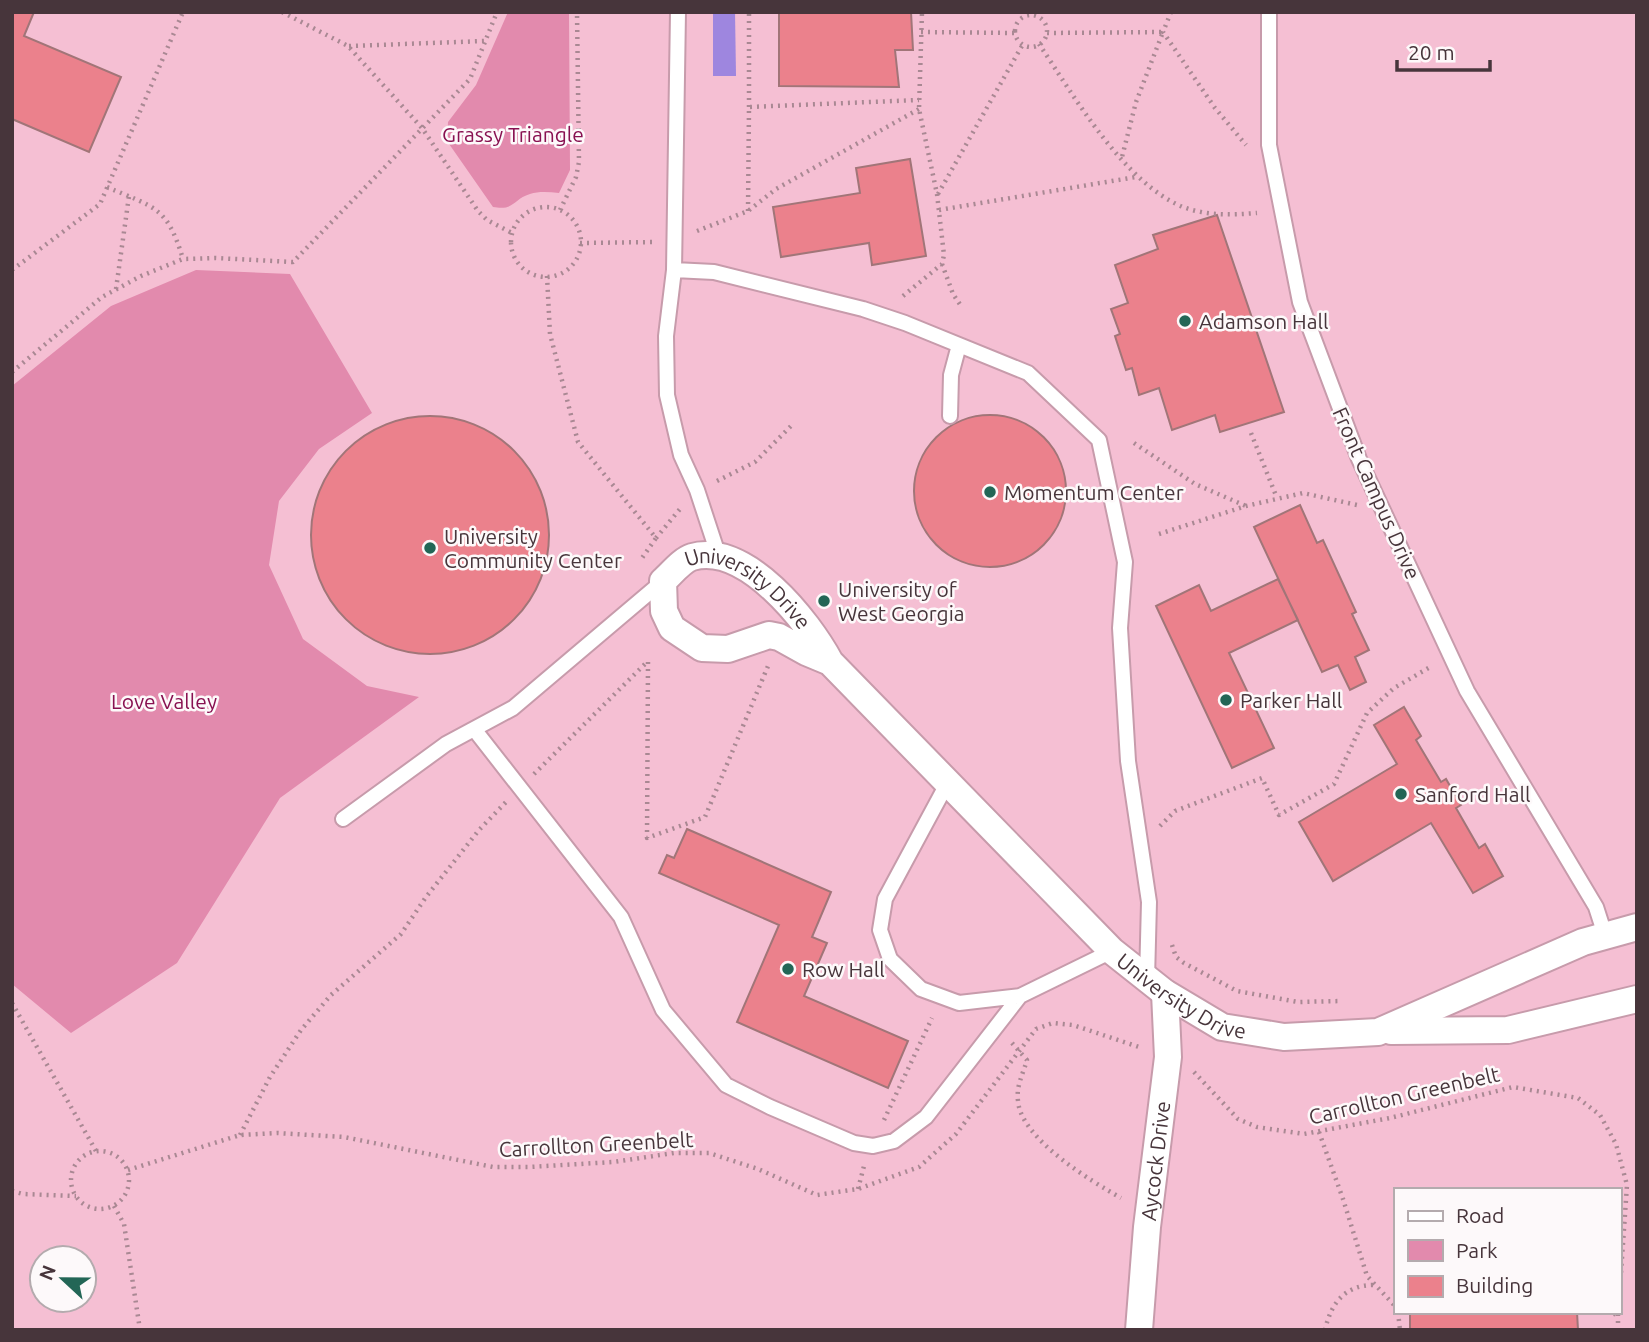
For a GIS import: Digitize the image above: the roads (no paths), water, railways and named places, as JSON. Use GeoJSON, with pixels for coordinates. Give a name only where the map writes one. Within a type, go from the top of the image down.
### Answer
{"type":"FeatureCollection","features":[{"type":"Feature","properties":{"kind":"street","name":"University Drive"},"geometry":{"type":"LineString","coordinates":[[830,662],[779,636],[769,635],[727,649],[702,648],[671,628],[664,611],[663,581],[690,557],[718,554],[745,568],[784,597],[818,639],[830,662],[1112,951],[1156,986],[1222,1027],[1284,1037],[1378,1031],[1605,935],[1637,927]]}},
{"type":"Feature","properties":{"kind":"street","name":"Aycock Drive"},"geometry":{"type":"LineString","coordinates":[[1139,1330],[1147,1227],[1168,1057],[1156,986]]}},
{"type":"Feature","properties":{"kind":"street"},"geometry":{"type":"LineString","coordinates":[[1378,1031],[1508,1030],[1637,999]]}},
{"type":"Feature","properties":{"kind":"lane"},"geometry":{"type":"LineString","coordinates":[[678,12],[674,270],[666,336],[667,396],[681,455],[697,490],[718,554]]}},
{"type":"Feature","properties":{"kind":"lane","name":"Front Campus Drive"},"geometry":{"type":"LineString","coordinates":[[1269,12],[1269,145],[1300,302],[1359,459],[1467,691],[1596,907],[1605,935]]}},
{"type":"Feature","properties":{"kind":"lane"},"geometry":{"type":"LineString","coordinates":[[674,270],[714,272],[863,309],[959,345],[1028,373],[1099,440],[1125,562],[1120,628],[1128,761],[1149,902],[1156,986]]}},
{"type":"Feature","properties":{"kind":"lane"},"geometry":{"type":"LineString","coordinates":[[950,416],[951,374],[959,345]]}},
{"type":"Feature","properties":{"kind":"lane"},"geometry":{"type":"LineString","coordinates":[[343,819],[446,744],[513,708],[663,581]]}},
{"type":"Feature","properties":{"kind":"lane"},"geometry":{"type":"LineString","coordinates":[[474,729],[621,917],[663,1010],[726,1084],[770,1107],[854,1143],[873,1146],[894,1141],[926,1117],[1020,996]]}},
{"type":"Feature","properties":{"kind":"lane"},"geometry":{"type":"LineString","coordinates":[[948,782],[885,899],[880,930],[890,959],[921,989],[959,1003],[1020,996],[1112,951]]}},
{"type":"Feature","properties":{"kind":"place","name":"Adamson Hall"},"geometry":{"type":"Point","coordinates":[1185,321]}},
{"type":"Feature","properties":{"kind":"place","name":"Momentum Center"},"geometry":{"type":"Point","coordinates":[990,492]}},
{"type":"Feature","properties":{"kind":"place","name":"University Community Center"},"geometry":{"type":"Point","coordinates":[430,548]}},
{"type":"Feature","properties":{"kind":"place","name":"University of West Georgia"},"geometry":{"type":"Point","coordinates":[824,601]}},
{"type":"Feature","properties":{"kind":"place","name":"Parker Hall"},"geometry":{"type":"Point","coordinates":[1226,700]}},
{"type":"Feature","properties":{"kind":"place","name":"Sanford Hall"},"geometry":{"type":"Point","coordinates":[1401,794]}},
{"type":"Feature","properties":{"kind":"place","name":"Row Hall"},"geometry":{"type":"Point","coordinates":[788,969]}},
{"type":"Feature","properties":{"kind":"park label","name":"Grassy Triangle"},"geometry":{"type":"Point","coordinates":[513,134]}},
{"type":"Feature","properties":{"kind":"park label","name":"Love Valley"},"geometry":{"type":"Point","coordinates":[164,701]}}]}
